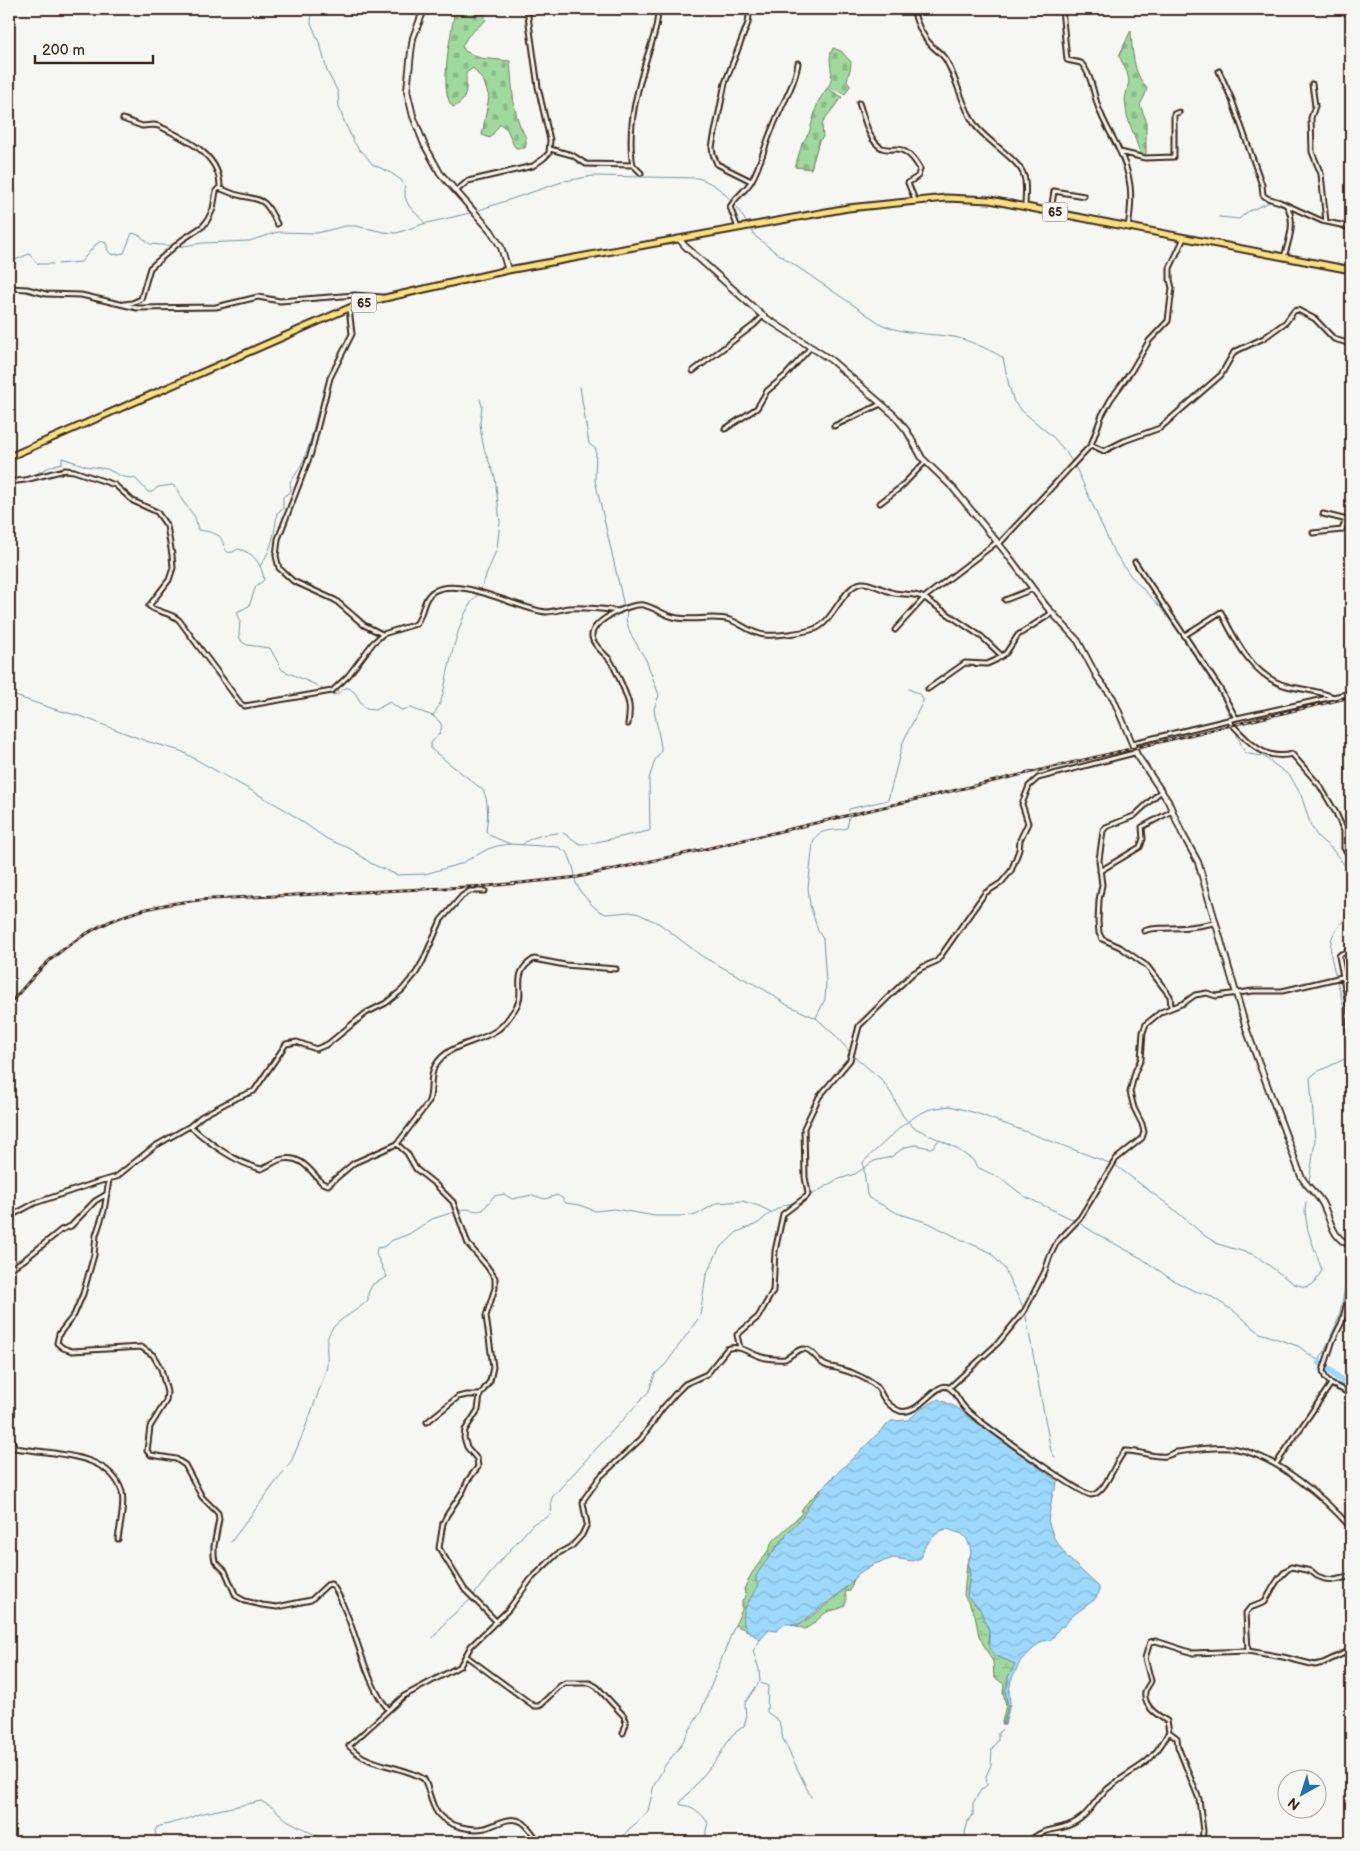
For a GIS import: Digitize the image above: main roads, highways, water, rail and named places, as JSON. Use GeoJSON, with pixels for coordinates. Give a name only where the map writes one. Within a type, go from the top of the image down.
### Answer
{"type":"FeatureCollection","features":[{"type":"Feature","properties":{"kind":"main road","name":"65"},"geometry":{"type":"LineString","coordinates":[[9,457],[349,308],[382,298],[508,270],[869,205],[946,198],[981,199],[1052,211],[1351,270]]}},
{"type":"Feature","properties":{"kind":"water"},"geometry":{"type":"Polygon","coordinates":[[[938,1399],[956,1407],[1057,1481],[1056,1489],[1053,1491],[1048,1521],[1054,1538],[1067,1557],[1099,1587],[1099,1593],[1094,1600],[1072,1616],[1064,1626],[1060,1627],[1051,1640],[1042,1641],[1021,1660],[1011,1680],[1010,1704],[1004,1726],[1008,1706],[1005,1690],[1008,1685],[1008,1677],[1015,1664],[994,1655],[989,1645],[988,1626],[978,1607],[967,1597],[970,1574],[968,1565],[971,1552],[967,1539],[962,1534],[947,1529],[940,1531],[924,1548],[921,1558],[912,1561],[894,1558],[874,1564],[859,1573],[840,1593],[799,1624],[785,1624],[776,1631],[769,1630],[760,1640],[747,1630],[744,1624],[744,1612],[758,1585],[757,1574],[786,1537],[785,1535],[801,1519],[809,1505],[826,1484],[891,1421],[908,1420],[921,1409],[938,1399]]]}},
{"type":"Feature","properties":{"kind":"waterway"},"geometry":{"type":"LineString","coordinates":[[312,9],[311,23],[321,47],[327,71],[338,92],[339,107],[344,121],[354,142],[372,164],[401,180],[405,187],[405,197],[409,206],[425,223]]}},
{"type":"Feature","properties":{"kind":"waterway"},"geometry":{"type":"LineString","coordinates":[[565,181],[593,176],[698,178],[715,186],[728,197],[748,225]]}},
{"type":"Feature","properties":{"kind":"waterway"},"geometry":{"type":"LineString","coordinates":[[479,210],[562,182]]}},
{"type":"Feature","properties":{"kind":"waterway"},"geometry":{"type":"LineString","coordinates":[[1219,217],[1239,219],[1247,212],[1272,201],[1286,207]]}},
{"type":"Feature","properties":{"kind":"waterway"},"geometry":{"type":"LineString","coordinates":[[177,247],[203,243],[249,241],[278,232],[317,233],[345,226],[397,233],[423,224],[470,213]]}},
{"type":"Feature","properties":{"kind":"waterway"},"geometry":{"type":"LineString","coordinates":[[750,228],[756,237],[774,251],[881,324],[908,332],[958,338],[987,349],[1003,358],[1014,402],[1053,437],[1066,452],[1077,470],[1113,550],[1130,575],[1161,608],[1175,627],[1221,696],[1231,719]]}},
{"type":"Feature","properties":{"kind":"waterway"},"geometry":{"type":"LineString","coordinates":[[58,264],[81,262],[95,245],[101,241],[106,243],[108,251],[112,255],[124,253],[132,233],[139,235],[150,244],[172,246]]}},
{"type":"Feature","properties":{"kind":"waterway"},"geometry":{"type":"LineString","coordinates":[[9,261],[29,254],[38,264],[53,264]]}},
{"type":"Feature","properties":{"kind":"waterway"},"geometry":{"type":"LineString","coordinates":[[580,387],[589,444],[596,449],[595,480],[624,606]]}},
{"type":"Feature","properties":{"kind":"waterway"},"geometry":{"type":"LineString","coordinates":[[480,399],[482,406],[481,433],[484,449],[495,477],[500,522],[497,548],[480,591]]}},
{"type":"Feature","properties":{"kind":"waterway"},"geometry":{"type":"LineString","coordinates":[[260,566],[270,547],[277,513],[283,509],[283,497],[291,491],[290,482],[305,457],[318,410]]}},
{"type":"Feature","properties":{"kind":"waterway"},"geometry":{"type":"LineString","coordinates":[[21,479],[62,463],[62,458],[86,466],[107,469],[123,477],[136,479],[148,492],[152,492],[158,487],[172,485],[176,487],[182,500],[195,517],[198,530],[219,536],[227,551],[233,552],[238,549],[249,553],[259,564],[264,580],[256,586],[249,606],[237,612],[240,620],[239,636],[242,642],[247,645],[270,648],[282,670],[326,691]]}},
{"type":"Feature","properties":{"kind":"waterway"},"geometry":{"type":"LineString","coordinates":[[433,716],[442,698],[455,643],[465,613],[479,594]]}},
{"type":"Feature","properties":{"kind":"waterway"},"geometry":{"type":"LineString","coordinates":[[563,833],[580,844],[587,844],[650,830],[649,779],[655,760],[661,751],[654,709],[659,695],[646,660],[630,633],[626,619],[627,611]]}},
{"type":"Feature","properties":{"kind":"waterway"},"geometry":{"type":"LineString","coordinates":[[329,693],[335,695],[349,688],[366,709],[375,710],[390,702],[401,710],[411,708],[433,716],[440,722],[442,727],[431,743],[431,749],[483,790],[488,816],[486,831],[489,835],[510,844]]}},
{"type":"Feature","properties":{"kind":"waterway"},"geometry":{"type":"LineString","coordinates":[[849,811],[849,809],[888,800],[903,742],[923,701],[919,694],[909,689]]}},
{"type":"Feature","properties":{"kind":"waterway"},"geometry":{"type":"LineString","coordinates":[[9,694],[83,717],[146,741],[181,751],[284,809],[327,839],[351,849],[372,864],[397,875],[425,874],[460,864],[497,846],[510,844],[558,847],[569,855],[580,891],[599,911],[606,914],[630,912],[660,924],[703,957],[765,990],[787,1005],[816,1018],[850,1052]]}},
{"type":"Feature","properties":{"kind":"waterway"},"geometry":{"type":"LineString","coordinates":[[1235,730],[1244,751],[1248,754],[1263,756],[1290,776],[1301,795],[1311,826],[1318,837],[1332,849],[1346,867],[1351,884]]}},
{"type":"Feature","properties":{"kind":"waterway"},"geometry":{"type":"LineString","coordinates":[[816,1018],[825,999],[826,982],[823,939],[818,931],[810,905],[808,888],[813,843],[818,834],[822,832],[847,828],[849,818]]}},
{"type":"Feature","properties":{"kind":"waterway"},"geometry":{"type":"LineString","coordinates":[[522,845],[534,838],[558,833]]}},
{"type":"Feature","properties":{"kind":"waterway"},"geometry":{"type":"LineString","coordinates":[[1336,977],[1331,953],[1331,941],[1351,906]]}},
{"type":"Feature","properties":{"kind":"waterway"},"geometry":{"type":"LineString","coordinates":[[1337,980],[1342,998],[1346,1055],[1351,1079]]}},
{"type":"Feature","properties":{"kind":"waterway"},"geometry":{"type":"LineString","coordinates":[[853,1055],[882,1080],[903,1116],[913,1127],[954,1147],[973,1160],[977,1167],[1002,1179],[1024,1196],[1076,1221],[1141,1258],[1171,1279],[1192,1290],[1209,1295],[1235,1312],[1260,1333],[1298,1346],[1320,1362],[1339,1317],[1351,1259]]}},
{"type":"Feature","properties":{"kind":"waterway"},"geometry":{"type":"LineString","coordinates":[[1309,1183],[1315,1140],[1310,1078],[1315,1073],[1351,1056]]}},
{"type":"Feature","properties":{"kind":"waterway"},"geometry":{"type":"LineString","coordinates":[[1024,1309],[1004,1268],[990,1252],[929,1223],[897,1213],[869,1198],[863,1162],[903,1125],[919,1114],[930,1109],[950,1106],[976,1113],[1112,1164]]}},
{"type":"Feature","properties":{"kind":"waterway"},"geometry":{"type":"LineString","coordinates":[[805,1199],[836,1180],[855,1174],[874,1161],[891,1157],[905,1147],[915,1145],[930,1148],[938,1141]]}},
{"type":"Feature","properties":{"kind":"waterway"},"geometry":{"type":"LineString","coordinates":[[1115,1165],[1171,1207],[1205,1236],[1218,1244],[1255,1255],[1294,1284],[1306,1287],[1314,1284],[1322,1270],[1308,1231],[1305,1212],[1306,1202]]}},
{"type":"Feature","properties":{"kind":"waterway"},"geometry":{"type":"LineString","coordinates":[[458,1211],[466,1209],[483,1210],[494,1196],[504,1194],[512,1199],[532,1195],[545,1199],[557,1195],[566,1203],[580,1205],[595,1211],[614,1209],[655,1216],[696,1215],[717,1203],[742,1201],[771,1212]]}},
{"type":"Feature","properties":{"kind":"waterway"},"geometry":{"type":"LineString","coordinates":[[700,1316],[706,1275],[719,1249],[737,1232],[757,1224],[784,1205],[797,1202]]}},
{"type":"Feature","properties":{"kind":"waterway"},"geometry":{"type":"LineString","coordinates":[[287,1467],[301,1438],[326,1370],[327,1339],[329,1334],[340,1321],[368,1300],[368,1293],[373,1284],[387,1277],[376,1254],[377,1248],[409,1234],[432,1219],[454,1212]]}},
{"type":"Feature","properties":{"kind":"waterway"},"geometry":{"type":"LineString","coordinates":[[1025,1311],[1051,1451],[1055,1457]]}},
{"type":"Feature","properties":{"kind":"waterway"},"geometry":{"type":"LineString","coordinates":[[473,1596],[532,1525],[550,1514],[553,1496],[649,1391],[655,1374],[665,1365],[698,1319]]}},
{"type":"Feature","properties":{"kind":"waterway"},"geometry":{"type":"LineString","coordinates":[[1320,1362],[1344,1383],[1351,1385]]}},
{"type":"Feature","properties":{"kind":"waterway"},"geometry":{"type":"LineString","coordinates":[[231,1542],[284,1471]]}},
{"type":"Feature","properties":{"kind":"waterway"},"geometry":{"type":"LineString","coordinates":[[433,1638],[448,1619],[470,1600]]}},
{"type":"Feature","properties":{"kind":"waterway"},"geometry":{"type":"LineString","coordinates":[[619,1842],[629,1829],[648,1811],[654,1785],[701,1711],[735,1625]]}},
{"type":"Feature","properties":{"kind":"waterway"},"geometry":{"type":"LineString","coordinates":[[706,1842],[708,1823],[697,1811],[680,1803],[717,1759],[732,1735],[744,1726],[746,1719],[745,1703],[760,1681],[759,1669],[753,1651],[760,1640]]}},
{"type":"Feature","properties":{"kind":"waterway"},"geometry":{"type":"LineString","coordinates":[[761,1683],[768,1686],[767,1712],[779,1721],[783,1739],[811,1797]]}},
{"type":"Feature","properties":{"kind":"waterway"},"geometry":{"type":"LineString","coordinates":[[966,1842],[965,1833],[968,1821],[973,1815],[973,1803],[981,1790],[987,1785],[986,1776],[991,1765],[992,1749],[998,1740],[998,1733],[1002,1729]]}},
{"type":"Feature","properties":{"kind":"waterway"},"geometry":{"type":"LineString","coordinates":[[158,1842],[155,1831],[157,1827],[199,1814],[261,1801],[272,1807],[287,1820],[328,1842]]}},
{"type":"Feature","properties":{"kind":"waterway"},"geometry":{"type":"LineString","coordinates":[[1184,1842],[1186,1833]]}},
{"type":"Feature","properties":{"kind":"railway"},"geometry":{"type":"LineString","coordinates":[[9,1004],[43,966],[92,930],[129,914],[168,904],[211,899],[488,886],[578,877],[688,853],[1351,697]]}}]}
